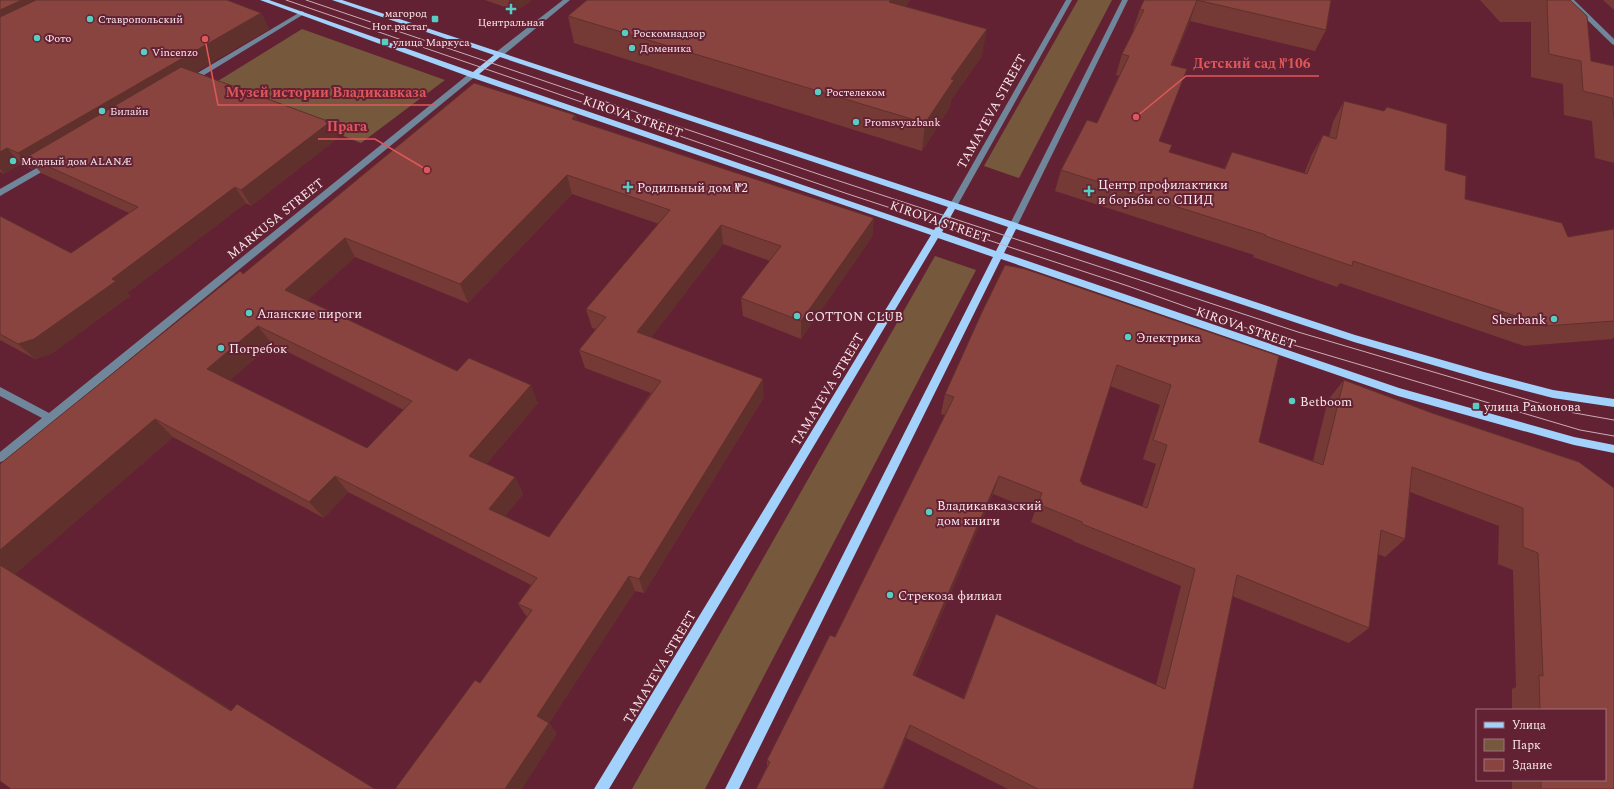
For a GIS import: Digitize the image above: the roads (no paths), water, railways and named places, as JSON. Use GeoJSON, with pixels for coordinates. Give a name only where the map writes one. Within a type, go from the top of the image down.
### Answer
{"type":"FeatureCollection","features":[{"type":"Feature","properties":{"kind":"main road","name":"KIROVA STREET"},"geometry":{"type":"LineString","coordinates":[[263,0],[473,74],[1398,392],[1574,441],[1614,449]]}},
{"type":"Feature","properties":{"kind":"main road","name":"KIROVA STREET"},"geometry":{"type":"LineString","coordinates":[[335,0],[1013,226],[1392,349],[1553,394],[1614,403]]}},
{"type":"Feature","properties":{"kind":"main road","name":"MARKUSA STREET"},"geometry":{"type":"LineString","coordinates":[[473,74],[498,55]]}},
{"type":"Feature","properties":{"kind":"main road","name":"TAMAYEVA STREET"},"geometry":{"type":"LineString","coordinates":[[601,789],[953,206]]}},
{"type":"Feature","properties":{"kind":"main road"},"geometry":{"type":"LineString","coordinates":[[732,789],[1013,226]]}},
{"type":"Feature","properties":{"kind":"street","name":"MARKUSA STREET"},"geometry":{"type":"LineString","coordinates":[[498,55],[567,0]]}},
{"type":"Feature","properties":{"kind":"street","name":"TAMAYEVA STREET"},"geometry":{"type":"LineString","coordinates":[[953,206],[1069,0]]}},
{"type":"Feature","properties":{"kind":"street"},"geometry":{"type":"LineString","coordinates":[[1013,226],[1125,0]]}},
{"type":"Feature","properties":{"kind":"street"},"geometry":{"type":"LineString","coordinates":[[1570,0],[1614,43]]}},
{"type":"Feature","properties":{"kind":"street"},"geometry":{"type":"LineString","coordinates":[[182,84],[302,13]]}},
{"type":"Feature","properties":{"kind":"street","name":"MARKUSA STREET"},"geometry":{"type":"LineString","coordinates":[[0,458],[473,74]]}},
{"type":"Feature","properties":{"kind":"street"},"geometry":{"type":"LineString","coordinates":[[0,193],[54,161]]}},
{"type":"Feature","properties":{"kind":"street"},"geometry":{"type":"LineString","coordinates":[[0,391],[50,418]]}},
{"type":"Feature","properties":{"kind":"tram line"},"geometry":{"type":"LineString","coordinates":[[286,0],[845,193],[1128,286],[1297,346],[1580,430],[1614,436]]}},
{"type":"Feature","properties":{"kind":"tram line"},"geometry":{"type":"LineString","coordinates":[[306,0],[824,176],[1298,332],[1569,412],[1614,420]]}},
{"type":"Feature","properties":{"kind":"place","name":"Центральная"},"geometry":{"type":"Point","coordinates":[511,9]}},
{"type":"Feature","properties":{"kind":"place","name":"Ставропольский"},"geometry":{"type":"Point","coordinates":[90,19]}},
{"type":"Feature","properties":{"kind":"place","name":"магород Ног растаг"},"geometry":{"type":"Point","coordinates":[435,19]}},
{"type":"Feature","properties":{"kind":"place","name":"Роскомнадзор"},"geometry":{"type":"Point","coordinates":[625,33]}},
{"type":"Feature","properties":{"kind":"place","name":"Фото"},"geometry":{"type":"Point","coordinates":[37,38]}},
{"type":"Feature","properties":{"kind":"place","name":"Музей истории Владикавказа"},"geometry":{"type":"Point","coordinates":[205,39]}},
{"type":"Feature","properties":{"kind":"place","name":"улица Маркуса"},"geometry":{"type":"Point","coordinates":[385,42]}},
{"type":"Feature","properties":{"kind":"place","name":"Доменика"},"geometry":{"type":"Point","coordinates":[632,48]}},
{"type":"Feature","properties":{"kind":"place","name":"Vincenzo"},"geometry":{"type":"Point","coordinates":[144,52]}},
{"type":"Feature","properties":{"kind":"place","name":"Ростелеком"},"geometry":{"type":"Point","coordinates":[818,92]}},
{"type":"Feature","properties":{"kind":"place","name":"Билайн"},"geometry":{"type":"Point","coordinates":[102,111]}},
{"type":"Feature","properties":{"kind":"place","name":"Детский сад №106"},"geometry":{"type":"Point","coordinates":[1136,117]}},
{"type":"Feature","properties":{"kind":"place","name":"Promsvyazbank"},"geometry":{"type":"Point","coordinates":[856,122]}},
{"type":"Feature","properties":{"kind":"place","name":"Модный дом ALANÆ"},"geometry":{"type":"Point","coordinates":[13,161]}},
{"type":"Feature","properties":{"kind":"place","name":"Прага"},"geometry":{"type":"Point","coordinates":[427,170]}},
{"type":"Feature","properties":{"kind":"place","name":"Родильный дом №2"},"geometry":{"type":"Point","coordinates":[628,187]}},
{"type":"Feature","properties":{"kind":"place","name":"Центр профилактики и борьбы со СПИД"},"geometry":{"type":"Point","coordinates":[1089,191]}},
{"type":"Feature","properties":{"kind":"place","name":"Аланские пироги"},"geometry":{"type":"Point","coordinates":[249,313]}},
{"type":"Feature","properties":{"kind":"place","name":"COTTON CLUB"},"geometry":{"type":"Point","coordinates":[797,316]}},
{"type":"Feature","properties":{"kind":"place","name":"Sberbank"},"geometry":{"type":"Point","coordinates":[1554,319]}},
{"type":"Feature","properties":{"kind":"place","name":"Электрика"},"geometry":{"type":"Point","coordinates":[1128,337]}},
{"type":"Feature","properties":{"kind":"place","name":"Погребок"},"geometry":{"type":"Point","coordinates":[221,348]}},
{"type":"Feature","properties":{"kind":"place","name":"Betboom"},"geometry":{"type":"Point","coordinates":[1292,401]}},
{"type":"Feature","properties":{"kind":"place","name":"улица Рамонова"},"geometry":{"type":"Point","coordinates":[1476,406]}},
{"type":"Feature","properties":{"kind":"place","name":"Владикавказский дом книги"},"geometry":{"type":"Point","coordinates":[929,512]}},
{"type":"Feature","properties":{"kind":"place","name":"Стрекоза филиал"},"geometry":{"type":"Point","coordinates":[890,595]}}]}
